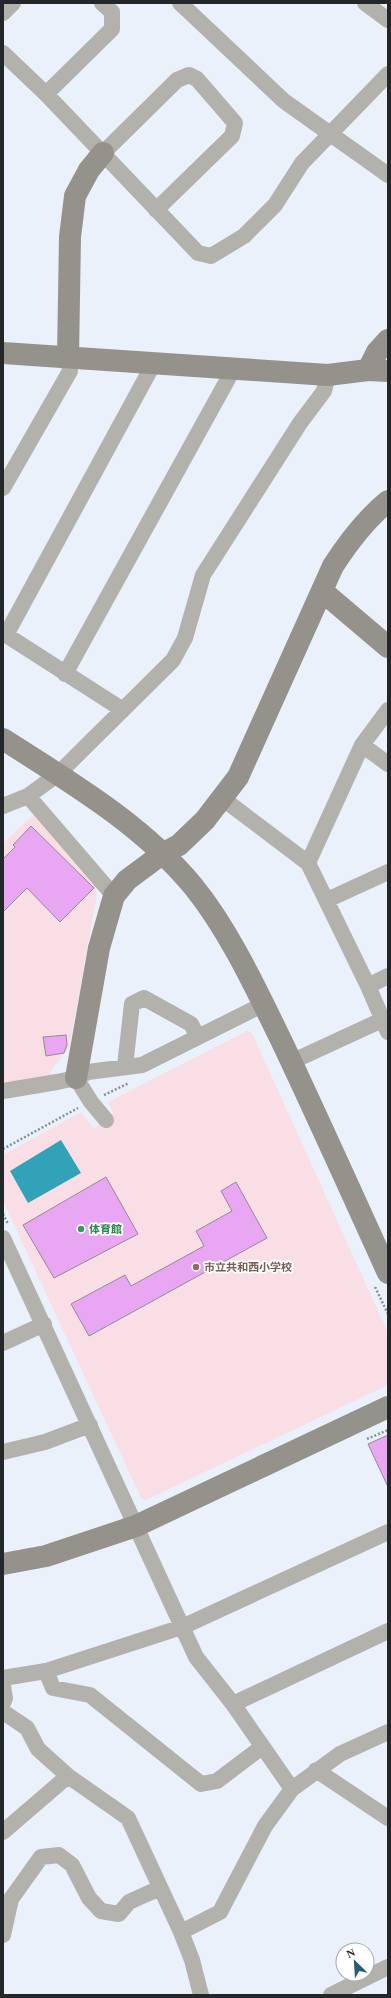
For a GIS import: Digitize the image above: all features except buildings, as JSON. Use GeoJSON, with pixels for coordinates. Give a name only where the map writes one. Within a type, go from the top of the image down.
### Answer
{"type":"FeatureCollection","features":[{"type":"Feature","properties":{"kind":"street"},"geometry":{"type":"LineString","coordinates":[[3,13],[12,3]]}},
{"type":"Feature","properties":{"kind":"street"},"geometry":{"type":"LineString","coordinates":[[46,94],[112,29],[112,12],[102,3]]}},
{"type":"Feature","properties":{"kind":"street"},"geometry":{"type":"LineString","coordinates":[[180,3],[284,101],[388,175]]}},
{"type":"Feature","properties":{"kind":"street"},"geometry":{"type":"LineString","coordinates":[[365,3],[388,20]]}},
{"type":"Feature","properties":{"kind":"street"},"geometry":{"type":"LineString","coordinates":[[3,53],[46,94],[198,253],[210,256],[244,236],[275,205],[302,163],[329,133],[388,74]]}},
{"type":"Feature","properties":{"kind":"street"},"geometry":{"type":"LineString","coordinates":[[3,488],[9,464],[70,371],[68,357],[70,237],[75,196],[89,170],[103,153],[176,80],[189,75],[197,79],[235,123],[232,136],[156,210]]}},
{"type":"Feature","properties":{"kind":"street"},"geometry":{"type":"LineString","coordinates":[[3,353],[328,375],[378,370],[378,352],[388,340]]}},
{"type":"Feature","properties":{"kind":"street"},"geometry":{"type":"LineString","coordinates":[[123,710],[5,634],[154,363]]}},
{"type":"Feature","properties":{"kind":"street"},"geometry":{"type":"LineString","coordinates":[[65,674],[234,368]]}},
{"type":"Feature","properties":{"kind":"street"},"geometry":{"type":"LineString","coordinates":[[3,806],[28,796],[58,774],[173,660],[185,638],[203,575],[300,423],[324,391],[328,375]]}},
{"type":"Feature","properties":{"kind":"street"},"geometry":{"type":"LineString","coordinates":[[106,1120],[91,1102],[76,1078],[99,948],[114,896],[127,880],[162,854],[179,845],[205,820],[238,777],[333,566],[352,537],[372,514],[388,501]]}},
{"type":"Feature","properties":{"kind":"street"},"geometry":{"type":"LineString","coordinates":[[322,591],[385,639]]}},
{"type":"Feature","properties":{"kind":"street"},"geometry":{"type":"LineString","coordinates":[[308,862],[362,745],[388,710]]}},
{"type":"Feature","properties":{"kind":"street"},"geometry":{"type":"LineString","coordinates":[[3,739],[117,814],[162,854],[193,886],[221,927],[264,1004],[291,1062],[381,1280]]}},
{"type":"Feature","properties":{"kind":"street"},"geometry":{"type":"LineString","coordinates":[[362,745],[388,764]]}},
{"type":"Feature","properties":{"kind":"street"},"geometry":{"type":"LineString","coordinates":[[28,796],[114,896]]}},
{"type":"Feature","properties":{"kind":"street"},"geometry":{"type":"LineString","coordinates":[[222,798],[308,862],[368,986],[385,1026],[291,1062]]}},
{"type":"Feature","properties":{"kind":"street"},"geometry":{"type":"LineString","coordinates":[[327,900],[388,872]]}},
{"type":"Feature","properties":{"kind":"street"},"geometry":{"type":"LineString","coordinates":[[368,986],[388,976]]}},
{"type":"Feature","properties":{"kind":"street"},"geometry":{"type":"LineString","coordinates":[[125,1066],[132,1004],[144,998],[191,1024],[198,1037]]}},
{"type":"Feature","properties":{"kind":"street"},"geometry":{"type":"LineString","coordinates":[[3,1091],[76,1078],[88,1072],[142,1065],[264,1004]]}},
{"type":"Feature","properties":{"kind":"street"},"geometry":{"type":"LineString","coordinates":[[6,1233],[44,1324],[196,1657],[233,1704],[292,1789]]}},
{"type":"Feature","properties":{"kind":"street"},"geometry":{"type":"LineString","coordinates":[[3,1343],[44,1324]]}},
{"type":"Feature","properties":{"kind":"street"},"geometry":{"type":"LineString","coordinates":[[3,1564],[46,1556],[136,1526],[388,1407]]}},
{"type":"Feature","properties":{"kind":"street"},"geometry":{"type":"LineString","coordinates":[[3,1452],[46,1442],[90,1425]]}},
{"type":"Feature","properties":{"kind":"street"},"geometry":{"type":"LineString","coordinates":[[3,1678],[46,1671],[182,1627],[388,1532]]}},
{"type":"Feature","properties":{"kind":"street"},"geometry":{"type":"LineString","coordinates":[[233,1704],[388,1632]]}},
{"type":"Feature","properties":{"kind":"street"},"geometry":{"type":"LineString","coordinates":[[46,1671],[53,1688],[90,1695],[201,1784],[217,1781],[262,1747]]}},
{"type":"Feature","properties":{"kind":"street"},"geometry":{"type":"LineString","coordinates":[[3,1686],[5,1698],[3,1703]]}},
{"type":"Feature","properties":{"kind":"street"},"geometry":{"type":"LineString","coordinates":[[3,1712],[27,1728],[38,1749],[68,1776],[128,1818],[192,1960],[201,1995]]}},
{"type":"Feature","properties":{"kind":"street"},"geometry":{"type":"LineString","coordinates":[[180,1932],[220,1912],[265,1826],[292,1789],[316,1770],[340,1754],[388,1732]]}},
{"type":"Feature","properties":{"kind":"street"},"geometry":{"type":"LineString","coordinates":[[316,1770],[388,1818]]}},
{"type":"Feature","properties":{"kind":"street"},"geometry":{"type":"LineString","coordinates":[[3,1832],[68,1776]]}},
{"type":"Feature","properties":{"kind":"street"},"geometry":{"type":"LineString","coordinates":[[3,1935],[11,1899],[41,1857],[59,1855],[72,1865],[89,1898],[101,1911],[119,1914],[129,1902],[160,1888]]}},
{"type":"Feature","properties":{"kind":"street"},"geometry":{"type":"LineString","coordinates":[[331,1995],[388,1967]]}},
{"type":"Feature","properties":{"kind":"path"},"geometry":{"type":"LineString","coordinates":[[3,1148],[133,1081]]}},
{"type":"Feature","properties":{"kind":"path"},"geometry":{"type":"LineString","coordinates":[[3,1214],[6,1233]]}},
{"type":"Feature","properties":{"kind":"path"},"geometry":{"type":"LineString","coordinates":[[381,1280],[388,1314]]}},
{"type":"Feature","properties":{"kind":"shaded area"},"geometry":{"type":"Polygon","coordinates":[[[34,814],[94,883],[97,894],[69,1048],[51,1071],[51,1077],[3,1084],[3,843],[34,814]]]}},
{"type":"Feature","properties":{"kind":"shaded area","name":"市立共和西小学校"},"geometry":{"type":"Polygon","coordinates":[[[247,1031],[252,1033],[388,1333],[388,1385],[146,1500],[141,1498],[3,1201],[3,1155],[81,1112],[94,1129],[113,1113],[108,1102],[247,1031]]]}},
{"type":"Feature","properties":{"kind":"water"},"geometry":{"type":"Polygon","coordinates":[[[61,1140],[81,1173],[28,1203],[10,1171],[61,1140]]]}},
{"type":"Feature","properties":{"kind":"place","name":"体育館"},"geometry":{"type":"Point","coordinates":[81,1229]}},
{"type":"Feature","properties":{"kind":"place","name":"市立共和西小学校"},"geometry":{"type":"Point","coordinates":[196,1267]}}]}
